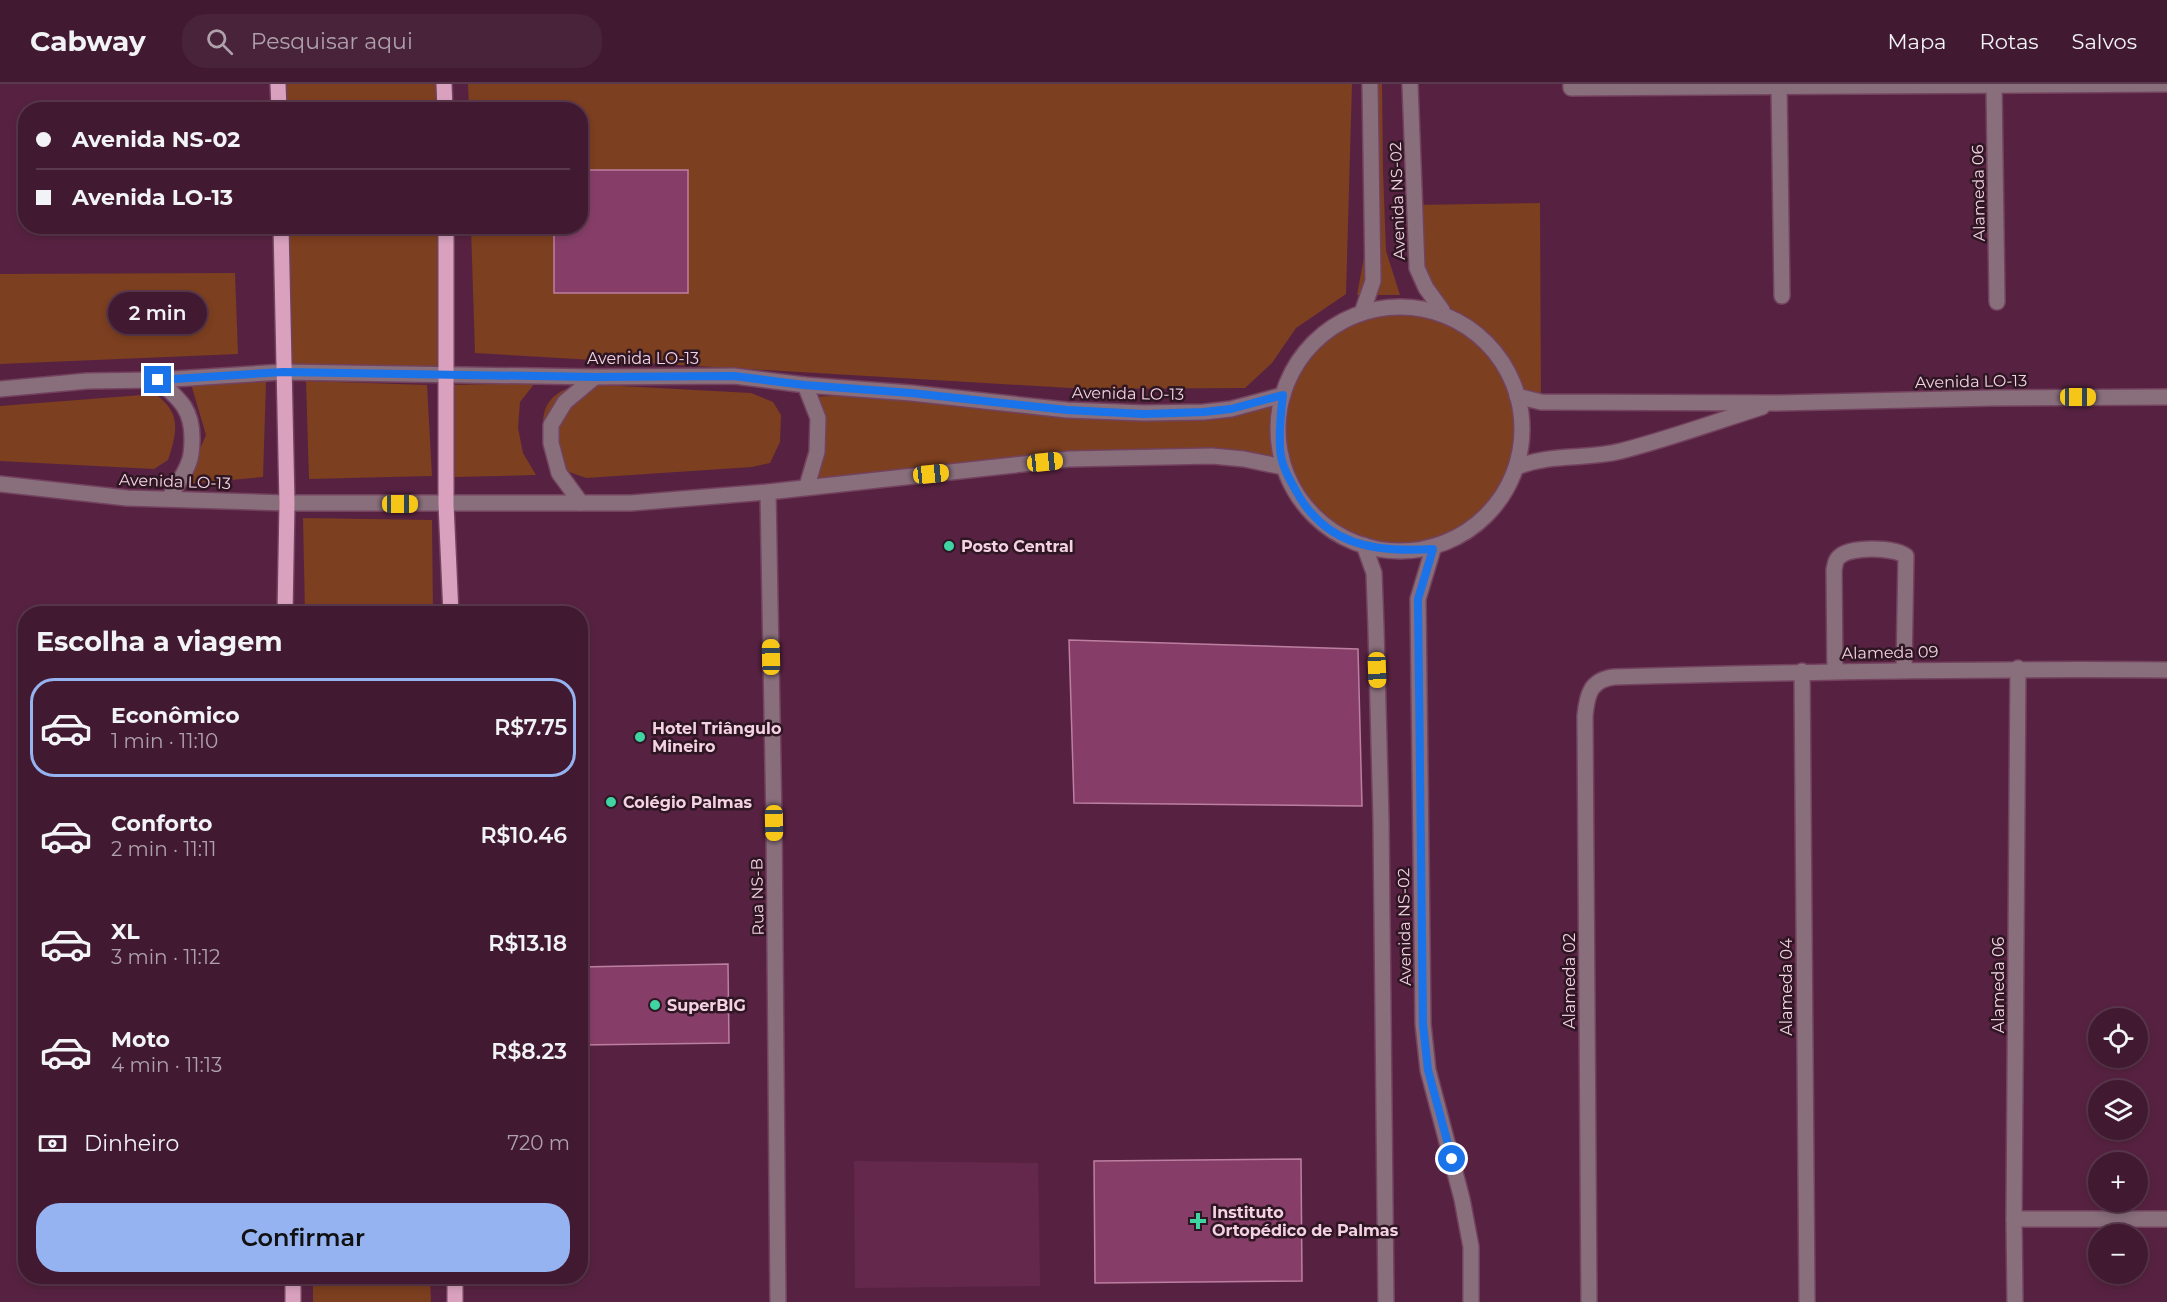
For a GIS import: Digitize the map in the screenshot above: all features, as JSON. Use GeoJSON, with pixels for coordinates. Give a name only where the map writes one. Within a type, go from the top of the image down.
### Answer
{"type":"FeatureCollection","features":[{"type":"Feature","properties":{"kind":"main road"},"geometry":{"type":"LineString","coordinates":[[278,84],[279,102]]}},
{"type":"Feature","properties":{"kind":"main road"},"geometry":{"type":"LineString","coordinates":[[444,84],[445,102]]}},
{"type":"Feature","properties":{"kind":"main road"},"geometry":{"type":"LineString","coordinates":[[281,234],[287,503],[285,606]]}},
{"type":"Feature","properties":{"kind":"main road"},"geometry":{"type":"LineString","coordinates":[[446,234],[446,504],[451,606]]}},
{"type":"Feature","properties":{"kind":"main road"},"geometry":{"type":"LineString","coordinates":[[293,1284],[294,1302]]}},
{"type":"Feature","properties":{"kind":"main road"},"geometry":{"type":"LineString","coordinates":[[455,1284],[455,1302]]}},
{"type":"Feature","properties":{"kind":"street","name":"Avenida NS-02"},"geometry":{"type":"LineString","coordinates":[[1363,310],[1373,281],[1370,84]]}},
{"type":"Feature","properties":{"kind":"street","name":"Avenida NS-02"},"geometry":{"type":"LineString","coordinates":[[1410,84],[1417,268],[1426,288],[1442,310]]}},
{"type":"Feature","properties":{"kind":"street"},"geometry":{"type":"LineString","coordinates":[[1571,86],[2167,84]]}},
{"type":"Feature","properties":{"kind":"street"},"geometry":{"type":"LineString","coordinates":[[1779,85],[1782,296]]}},
{"type":"Feature","properties":{"kind":"street","name":"Alameda 06"},"geometry":{"type":"LineString","coordinates":[[1994,85],[1997,302]]}},
{"type":"Feature","properties":{"kind":"street"},"geometry":{"type":"LineString","coordinates":[[1418,305],[1442,310],[1474,335],[1500,362],[1517,396],[1522,432],[1517,467],[1498,502],[1488,515],[1457,538],[1433,549],[1401,551],[1364,545],[1329,531],[1312,516],[1301,501],[1283,467],[1280,446],[1283,395],[1292,371],[1315,341],[1334,325],[1363,310],[1418,305]]}},
{"type":"Feature","properties":{"kind":"street","name":"Avenida LO-13"},"geometry":{"type":"LineString","coordinates":[[0,389],[87,381],[158,380],[283,372],[595,377],[734,376],[804,385],[911,393],[1067,410],[1144,414],[1231,409],[1283,395]]}},
{"type":"Feature","properties":{"kind":"street"},"geometry":{"type":"LineString","coordinates":[[581,503],[559,473],[551,443],[551,425],[565,402],[595,377]]}},
{"type":"Feature","properties":{"kind":"street"},"geometry":{"type":"LineString","coordinates":[[158,380],[181,401],[188,412],[192,428],[190,460],[175,484],[169,499]]}},
{"type":"Feature","properties":{"kind":"street"},"geometry":{"type":"LineString","coordinates":[[804,385],[818,418],[817,452],[807,486]]}},
{"type":"Feature","properties":{"kind":"street","name":"Avenida LO-13"},"geometry":{"type":"LineString","coordinates":[[1517,396],[1541,402],[1776,403],[2167,397]]}},
{"type":"Feature","properties":{"kind":"street","name":"Avenida LO-13"},"geometry":{"type":"LineString","coordinates":[[1517,467],[1536,459],[1620,451],[1776,403]]}},
{"type":"Feature","properties":{"kind":"street","name":"Avenida LO-13"},"geometry":{"type":"LineString","coordinates":[[0,484],[128,498],[287,503],[631,503],[768,492],[1069,459],[1212,456],[1244,459],[1283,467]]}},
{"type":"Feature","properties":{"kind":"street","name":"Rua NS-B"},"geometry":{"type":"LineString","coordinates":[[768,492],[778,1302]]}},
{"type":"Feature","properties":{"kind":"street","name":"Avenida NS-02"},"geometry":{"type":"LineString","coordinates":[[1364,545],[1374,573],[1376,628],[1381,820],[1386,1302]]}},
{"type":"Feature","properties":{"kind":"street","name":"Avenida NS-02"},"geometry":{"type":"LineString","coordinates":[[1433,549],[1418,599],[1423,1024],[1428,1070],[1462,1199],[1471,1246],[1471,1302]]}},
{"type":"Feature","properties":{"kind":"street"},"geometry":{"type":"LineString","coordinates":[[1834,671],[1834,570],[1836,561],[1840,555],[1850,551],[1878,549],[1901,552],[1906,556],[1904,670]]}},
{"type":"Feature","properties":{"kind":"street","name":"Alameda 06"},"geometry":{"type":"LineString","coordinates":[[2015,1302],[2018,668]]}},
{"type":"Feature","properties":{"kind":"street","name":"Alameda 09"},"geometry":{"type":"LineString","coordinates":[[1614,677],[1802,671],[2018,668],[2167,670]]}},
{"type":"Feature","properties":{"kind":"street","name":"Alameda 04"},"geometry":{"type":"LineString","coordinates":[[1802,671],[1807,1302]]}},
{"type":"Feature","properties":{"kind":"street","name":"Alameda 02"},"geometry":{"type":"LineString","coordinates":[[1589,1302],[1585,717],[1592,686],[1603,678],[1614,677]]}},
{"type":"Feature","properties":{"kind":"street"},"geometry":{"type":"LineString","coordinates":[[2014,1219],[2167,1219]]}},
{"type":"Feature","properties":{"kind":"shaded area"},"geometry":{"type":"Polygon","coordinates":[[[280,84],[444,84],[445,102],[280,102],[280,84]]]}},
{"type":"Feature","properties":{"kind":"shaded area"},"geometry":{"type":"Polygon","coordinates":[[[468,84],[1352,84],[1346,294],[1296,328],[1272,363],[1245,388],[1088,389],[475,353],[471,234],[588,234],[588,102],[469,102],[468,84]]]}},
{"type":"Feature","properties":{"kind":"shaded area"},"geometry":{"type":"Polygon","coordinates":[[[1368,84],[1382,84],[1386,251],[1400,295],[1357,295],[1368,236],[1368,84]]]}},
{"type":"Feature","properties":{"kind":"shaded area"},"geometry":{"type":"Polygon","coordinates":[[[1540,203],[1541,402],[1517,396],[1522,432],[1499,502],[1457,538],[1433,549],[1364,545],[1301,501],[1283,467],[1194,456],[807,486],[818,437],[807,397],[911,393],[1221,414],[1283,395],[1315,341],[1363,310],[1442,310],[1426,288],[1415,205],[1540,203]]]}},
{"type":"Feature","properties":{"kind":"shaded area"},"geometry":{"type":"Polygon","coordinates":[[[282,234],[445,234],[446,374],[286,363],[282,234]]]}},
{"type":"Feature","properties":{"kind":"shaded area"},"geometry":{"type":"Polygon","coordinates":[[[235,273],[238,354],[0,364],[0,274],[235,273]]]}},
{"type":"Feature","properties":{"kind":"shaded area"},"geometry":{"type":"Polygon","coordinates":[[[306,381],[427,385],[432,476],[309,479],[306,381]]]}},
{"type":"Feature","properties":{"kind":"shaded area"},"geometry":{"type":"Polygon","coordinates":[[[266,382],[263,477],[185,484],[206,435],[191,384],[266,382]]]}},
{"type":"Feature","properties":{"kind":"shaded area"},"geometry":{"type":"Polygon","coordinates":[[[535,383],[520,402],[518,428],[523,453],[536,475],[455,477],[453,385],[535,383]]]}},
{"type":"Feature","properties":{"kind":"shaded area"},"geometry":{"type":"Polygon","coordinates":[[[583,384],[751,393],[773,402],[781,415],[780,442],[770,463],[752,467],[586,478],[566,470],[555,460],[550,453],[543,426],[546,408],[553,397],[583,384]]]}},
{"type":"Feature","properties":{"kind":"shaded area"},"geometry":{"type":"Polygon","coordinates":[[[155,394],[170,408],[175,432],[168,460],[154,469],[0,461],[0,406],[155,394]]]}},
{"type":"Feature","properties":{"kind":"shaded area"},"geometry":{"type":"Polygon","coordinates":[[[303,518],[432,520],[433,606],[305,606],[303,518]]]}},
{"type":"Feature","properties":{"kind":"shaded area"},"geometry":{"type":"Polygon","coordinates":[[[854,1161],[1038,1163],[1040,1286],[855,1288],[854,1161]]]}},
{"type":"Feature","properties":{"kind":"shaded area"},"geometry":{"type":"Polygon","coordinates":[[[313,1284],[430,1284],[431,1302],[313,1302],[313,1284]]]}},
{"type":"Feature","properties":{"kind":"building"},"geometry":{"type":"Polygon","coordinates":[[[588,170],[688,170],[688,293],[554,293],[554,234],[588,234],[588,170]]]}},
{"type":"Feature","properties":{"kind":"building"},"geometry":{"type":"Polygon","coordinates":[[[1069,640],[1358,649],[1362,806],[1074,803],[1069,640]]]}},
{"type":"Feature","properties":{"kind":"building","name":"SuperBIG"},"geometry":{"type":"Polygon","coordinates":[[[728,964],[729,1043],[588,1045],[588,967],[728,964]]]}},
{"type":"Feature","properties":{"kind":"building","name":"Instituto Ortopédico de Palmas"},"geometry":{"type":"Polygon","coordinates":[[[1301,1159],[1302,1281],[1095,1283],[1094,1161],[1301,1159]]]}},
{"type":"Feature","properties":{"kind":"place","name":"Posto Central"},"geometry":{"type":"Point","coordinates":[949,546]}},
{"type":"Feature","properties":{"kind":"place","name":"Hotel Triângulo Mineiro"},"geometry":{"type":"Point","coordinates":[640,737]}},
{"type":"Feature","properties":{"kind":"place","name":"Colégio Palmas"},"geometry":{"type":"Point","coordinates":[611,802]}},
{"type":"Feature","properties":{"kind":"place","name":"SuperBIG"},"geometry":{"type":"Point","coordinates":[655,1005]}},
{"type":"Feature","properties":{"kind":"place","name":"Instituto Ortopédico de Palmas"},"geometry":{"type":"Point","coordinates":[1198,1221]}},
{"type":"Feature","properties":{"kind":"route"},"geometry":{"type":"LineString","coordinates":[[158,380],[283,372],[595,377],[734,376],[804,385],[911,393],[1067,410],[1144,414],[1231,409],[1283,395],[1280,446],[1283,467],[1301,501],[1312,516],[1329,531],[1364,545],[1401,551],[1433,549],[1418,599],[1423,1024],[1428,1070],[1452,1159]]}}]}
